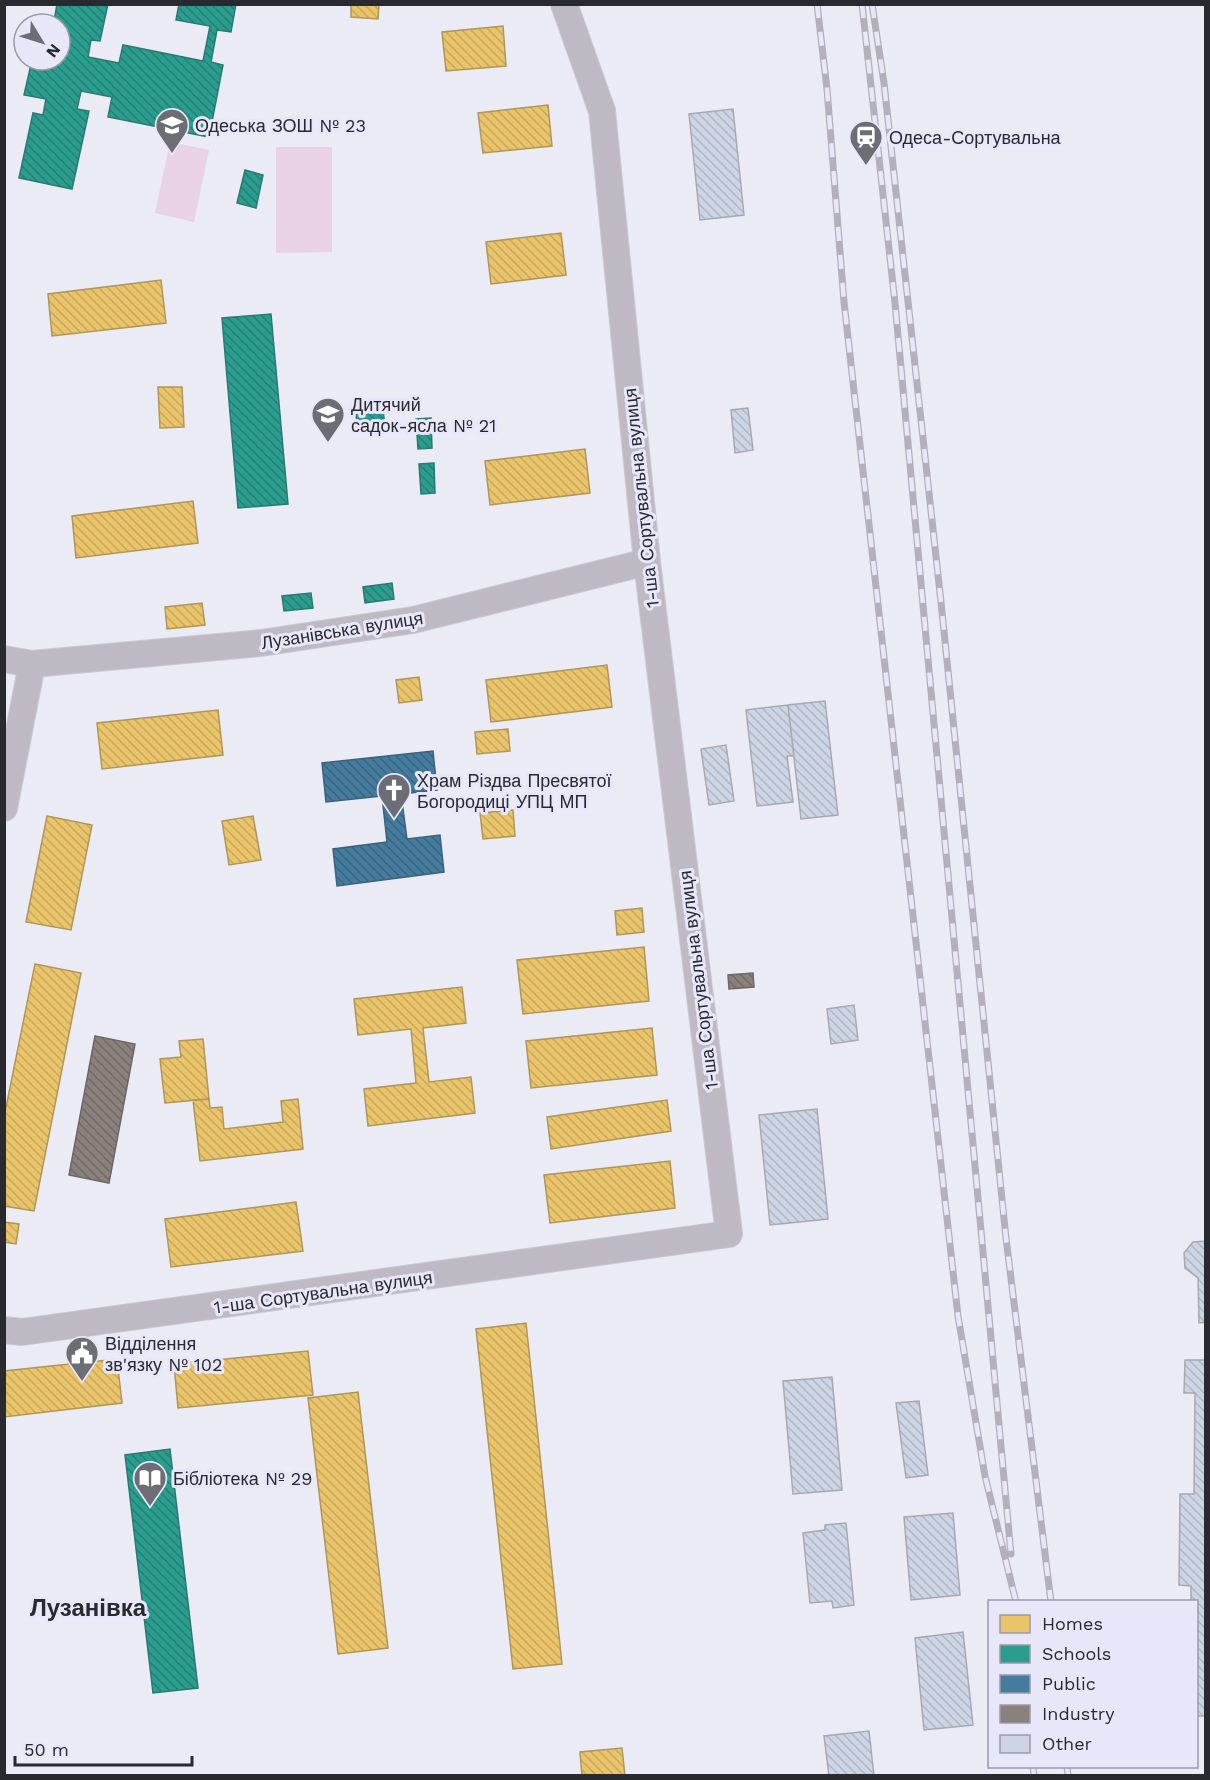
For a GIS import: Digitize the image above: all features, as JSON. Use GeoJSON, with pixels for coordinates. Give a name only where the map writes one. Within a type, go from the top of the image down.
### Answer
{"type":"FeatureCollection","features":[{"type":"Feature","properties":{"kind":"street","name":"1-ша Сортувальна вулиця"},"geometry":{"type":"LineString","coordinates":[[4,1330],[34,1331],[729,1234],[647,562],[602,111],[564,4]]}},
{"type":"Feature","properties":{"kind":"street","name":"Лузанівська вулиця"},"geometry":{"type":"LineString","coordinates":[[4,659],[32,664],[261,643],[413,620],[647,562]]}},
{"type":"Feature","properties":{"kind":"street"},"geometry":{"type":"LineString","coordinates":[[4,808],[32,664]]}},
{"type":"Feature","properties":{"kind":"shaded area"},"geometry":{"type":"Polygon","coordinates":[[[170,142],[209,150],[194,222],[155,213],[170,142]]]}},
{"type":"Feature","properties":{"kind":"shaded area"},"geometry":{"type":"Polygon","coordinates":[[[276,147],[332,147],[332,252],[276,253],[276,147]]]}},
{"type":"Feature","properties":{"kind":"building: Homes"},"geometry":{"type":"Polygon","coordinates":[[[351,4],[379,4],[378,19],[351,17],[351,4]]]}},
{"type":"Feature","properties":{"kind":"building: Homes"},"geometry":{"type":"Polygon","coordinates":[[[503,26],[506,66],[446,71],[442,32],[503,26]]]}},
{"type":"Feature","properties":{"kind":"building: Homes"},"geometry":{"type":"Polygon","coordinates":[[[548,105],[552,146],[483,153],[478,113],[548,105]]]}},
{"type":"Feature","properties":{"kind":"building: Homes"},"geometry":{"type":"Polygon","coordinates":[[[561,233],[566,275],[491,284],[486,242],[561,233]]]}},
{"type":"Feature","properties":{"kind":"building: Homes"},"geometry":{"type":"Polygon","coordinates":[[[161,280],[166,323],[52,336],[48,294],[161,280]]]}},
{"type":"Feature","properties":{"kind":"building: Homes"},"geometry":{"type":"Polygon","coordinates":[[[158,387],[182,387],[184,427],[160,428],[158,387]]]}},
{"type":"Feature","properties":{"kind":"building: Homes"},"geometry":{"type":"Polygon","coordinates":[[[585,449],[590,493],[490,505],[485,461],[585,449]]]}},
{"type":"Feature","properties":{"kind":"building: Homes"},"geometry":{"type":"Polygon","coordinates":[[[193,501],[198,543],[76,558],[72,516],[193,501]]]}},
{"type":"Feature","properties":{"kind":"building: Homes"},"geometry":{"type":"Polygon","coordinates":[[[202,603],[205,625],[167,629],[165,607],[202,603]]]}},
{"type":"Feature","properties":{"kind":"building: Homes"},"geometry":{"type":"Polygon","coordinates":[[[607,665],[612,707],[491,722],[486,680],[607,665]]]}},
{"type":"Feature","properties":{"kind":"building: Homes"},"geometry":{"type":"Polygon","coordinates":[[[419,677],[422,700],[399,703],[396,680],[419,677]]]}},
{"type":"Feature","properties":{"kind":"building: Homes"},"geometry":{"type":"Polygon","coordinates":[[[218,710],[223,755],[102,769],[97,723],[218,710]]]}},
{"type":"Feature","properties":{"kind":"building: Homes"},"geometry":{"type":"Polygon","coordinates":[[[508,729],[510,751],[477,754],[475,732],[508,729]]]}},
{"type":"Feature","properties":{"kind":"building: Homes"},"geometry":{"type":"Polygon","coordinates":[[[513,810],[515,836],[483,839],[480,813],[513,810]]]}},
{"type":"Feature","properties":{"kind":"building: Homes"},"geometry":{"type":"Polygon","coordinates":[[[47,816],[92,825],[71,930],[26,922],[47,816]]]}},
{"type":"Feature","properties":{"kind":"building: Homes"},"geometry":{"type":"Polygon","coordinates":[[[253,816],[261,860],[229,865],[222,821],[253,816]]]}},
{"type":"Feature","properties":{"kind":"building: Homes"},"geometry":{"type":"Polygon","coordinates":[[[642,908],[644,932],[617,935],[615,911],[642,908]]]}},
{"type":"Feature","properties":{"kind":"building: Homes"},"geometry":{"type":"Polygon","coordinates":[[[644,947],[649,1001],[523,1014],[517,960],[644,947]]]}},
{"type":"Feature","properties":{"kind":"building: Homes"},"geometry":{"type":"Polygon","coordinates":[[[35,964],[81,973],[34,1211],[4,1206],[4,1117],[35,964]]]}},
{"type":"Feature","properties":{"kind":"building: Homes"},"geometry":{"type":"Polygon","coordinates":[[[462,987],[466,1023],[423,1028],[429,1082],[471,1077],[475,1113],[368,1126],[364,1089],[416,1083],[411,1029],[358,1035],[354,999],[462,987]]]}},
{"type":"Feature","properties":{"kind":"building: Homes"},"geometry":{"type":"Polygon","coordinates":[[[652,1028],[657,1075],[531,1088],[526,1041],[652,1028]]]}},
{"type":"Feature","properties":{"kind":"building: Homes"},"geometry":{"type":"Polygon","coordinates":[[[203,1039],[209,1099],[165,1103],[160,1059],[181,1057],[179,1041],[203,1039]]]}},
{"type":"Feature","properties":{"kind":"building: Homes"},"geometry":{"type":"Polygon","coordinates":[[[209,1099],[210,1108],[222,1107],[224,1129],[283,1122],[281,1101],[298,1099],[303,1149],[200,1161],[193,1100],[209,1099]]]}},
{"type":"Feature","properties":{"kind":"building: Homes"},"geometry":{"type":"Polygon","coordinates":[[[667,1100],[671,1131],[551,1149],[547,1117],[667,1100]]]}},
{"type":"Feature","properties":{"kind":"building: Homes"},"geometry":{"type":"Polygon","coordinates":[[[670,1161],[675,1208],[550,1223],[544,1175],[670,1161]]]}},
{"type":"Feature","properties":{"kind":"building: Homes"},"geometry":{"type":"Polygon","coordinates":[[[296,1202],[303,1251],[171,1267],[165,1219],[296,1202]]]}},
{"type":"Feature","properties":{"kind":"building: Homes"},"geometry":{"type":"Polygon","coordinates":[[[4,1222],[19,1224],[16,1244],[4,1242],[4,1222]]]}},
{"type":"Feature","properties":{"kind":"building: Homes"},"geometry":{"type":"Polygon","coordinates":[[[526,1323],[562,1664],[513,1669],[476,1329],[526,1323]]]}},
{"type":"Feature","properties":{"kind":"building: Homes"},"geometry":{"type":"Polygon","coordinates":[[[308,1351],[313,1395],[178,1408],[174,1364],[308,1351]]]}},
{"type":"Feature","properties":{"kind":"building: Homes"},"geometry":{"type":"Polygon","coordinates":[[[117,1359],[122,1403],[4,1417],[4,1371],[117,1359]]]}},
{"type":"Feature","properties":{"kind":"building: Homes"},"geometry":{"type":"Polygon","coordinates":[[[358,1392],[388,1648],[338,1654],[308,1398],[358,1392]]]}},
{"type":"Feature","properties":{"kind":"building: Homes"},"geometry":{"type":"Polygon","coordinates":[[[622,1748],[625,1776],[582,1776],[580,1752],[622,1748]]]}},
{"type":"Feature","properties":{"kind":"building: Schools"},"geometry":{"type":"Polygon","coordinates":[[[57,4],[108,4],[100,41],[91,40],[88,57],[119,63],[123,45],[203,61],[210,26],[176,20],[179,4],[236,4],[231,32],[217,30],[211,62],[223,65],[209,137],[108,117],[112,97],[81,91],[77,109],[89,111],[72,189],[19,178],[33,113],[43,115],[46,99],[24,95],[29,72],[72,72],[72,12],[56,12],[57,4]]]}},
{"type":"Feature","properties":{"kind":"building: Schools"},"geometry":{"type":"Polygon","coordinates":[[[245,170],[263,175],[256,208],[237,203],[245,170]]]}},
{"type":"Feature","properties":{"kind":"building: Schools"},"geometry":{"type":"Polygon","coordinates":[[[271,314],[288,504],[238,508],[222,318],[271,314]]]}},
{"type":"Feature","properties":{"kind":"building: Schools"},"geometry":{"type":"Polygon","coordinates":[[[383,410],[385,426],[357,428],[356,412],[383,410]]]}},
{"type":"Feature","properties":{"kind":"building: Schools"},"geometry":{"type":"Polygon","coordinates":[[[431,418],[432,448],[418,449],[416,419],[431,418]]]}},
{"type":"Feature","properties":{"kind":"building: Schools"},"geometry":{"type":"Polygon","coordinates":[[[434,463],[435,493],[421,494],[419,464],[434,463]]]}},
{"type":"Feature","properties":{"kind":"building: Schools"},"geometry":{"type":"Polygon","coordinates":[[[392,583],[394,599],[365,603],[363,587],[392,583]]]}},
{"type":"Feature","properties":{"kind":"building: Schools"},"geometry":{"type":"Polygon","coordinates":[[[311,593],[313,608],[284,611],[282,596],[311,593]]]}},
{"type":"Feature","properties":{"kind":"building: Schools"},"geometry":{"type":"Polygon","coordinates":[[[170,1449],[198,1688],[153,1693],[125,1455],[170,1449]]]}},
{"type":"Feature","properties":{"kind":"building: Public","name":"Храм Різдва Пресвятої Богородиці УПЦ МП"},"geometry":{"type":"Polygon","coordinates":[[[433,751],[437,790],[401,794],[407,839],[440,835],[444,872],[337,886],[333,849],[387,842],[382,796],[326,802],[322,763],[433,751]]]}},
{"type":"Feature","properties":{"kind":"building: Industry"},"geometry":{"type":"Polygon","coordinates":[[[753,973],[754,987],[729,989],[728,975],[753,973]]]}},
{"type":"Feature","properties":{"kind":"building: Industry"},"geometry":{"type":"Polygon","coordinates":[[[95,1036],[135,1044],[109,1183],[69,1175],[95,1036]]]}},
{"type":"Feature","properties":{"kind":"building: Other"},"geometry":{"type":"Polygon","coordinates":[[[733,109],[744,215],[700,220],[689,114],[733,109]]]}},
{"type":"Feature","properties":{"kind":"building: Other"},"geometry":{"type":"Polygon","coordinates":[[[748,408],[753,450],[735,453],[731,410],[748,408]]]}},
{"type":"Feature","properties":{"kind":"building: Other"},"geometry":{"type":"Polygon","coordinates":[[[825,701],[838,815],[801,819],[788,705],[825,701]]]}},
{"type":"Feature","properties":{"kind":"building: Other"},"geometry":{"type":"Polygon","coordinates":[[[788,705],[794,756],[787,756],[793,802],[757,806],[746,710],[788,705]]]}},
{"type":"Feature","properties":{"kind":"building: Other"},"geometry":{"type":"Polygon","coordinates":[[[726,745],[734,801],[709,805],[701,749],[726,745]]]}},
{"type":"Feature","properties":{"kind":"building: Other"},"geometry":{"type":"Polygon","coordinates":[[[854,1005],[858,1040],[831,1044],[827,1009],[854,1005]]]}},
{"type":"Feature","properties":{"kind":"building: Other"},"geometry":{"type":"Polygon","coordinates":[[[817,1109],[828,1219],[770,1225],[759,1115],[817,1109]]]}},
{"type":"Feature","properties":{"kind":"building: Other"},"geometry":{"type":"Polygon","coordinates":[[[1206,1241],[1206,1322],[1199,1323],[1198,1278],[1185,1268],[1184,1253],[1193,1242],[1206,1241]]]}},
{"type":"Feature","properties":{"kind":"building: Other"},"geometry":{"type":"Polygon","coordinates":[[[1185,1360],[1206,1360],[1206,1716],[1198,1716],[1198,1600],[1191,1600],[1191,1586],[1179,1585],[1180,1494],[1194,1494],[1195,1393],[1184,1393],[1185,1360]]]}},
{"type":"Feature","properties":{"kind":"building: Other"},"geometry":{"type":"Polygon","coordinates":[[[832,1377],[842,1490],[793,1494],[783,1381],[832,1377]]]}},
{"type":"Feature","properties":{"kind":"building: Other"},"geometry":{"type":"Polygon","coordinates":[[[919,1401],[928,1475],[906,1478],[896,1403],[919,1401]]]}},
{"type":"Feature","properties":{"kind":"building: Other"},"geometry":{"type":"Polygon","coordinates":[[[953,1513],[960,1595],[911,1600],[904,1517],[953,1513]]]}},
{"type":"Feature","properties":{"kind":"building: Other"},"geometry":{"type":"Polygon","coordinates":[[[846,1523],[854,1605],[833,1608],[832,1601],[810,1603],[803,1533],[825,1530],[825,1525],[846,1523]]]}},
{"type":"Feature","properties":{"kind":"building: Other"},"geometry":{"type":"Polygon","coordinates":[[[963,1632],[973,1725],[924,1730],[915,1638],[963,1632]]]}},
{"type":"Feature","properties":{"kind":"building: Other"},"geometry":{"type":"Polygon","coordinates":[[[869,1731],[874,1776],[829,1776],[824,1736],[869,1731]]]}},
{"type":"Feature","properties":{"kind":"railway"},"geometry":{"type":"LineString","coordinates":[[817,4],[827,89],[844,302],[958,1316],[985,1476],[1016,1600]]}},
{"type":"Feature","properties":{"kind":"railway"},"geometry":{"type":"LineString","coordinates":[[862,4],[895,303],[1011,1554]]}},
{"type":"Feature","properties":{"kind":"railway"},"geometry":{"type":"LineString","coordinates":[[872,4],[884,83],[941,602],[1006,1238],[1051,1600]]}},
{"type":"Feature","properties":{"kind":"railway"},"geometry":{"type":"LineString","coordinates":[[1033,1768],[1034,1776]]}},
{"type":"Feature","properties":{"kind":"railway"},"geometry":{"type":"LineString","coordinates":[[1067,1768],[1068,1776]]}},
{"type":"Feature","properties":{"kind":"place","name":"Одеська ЗОШ № 23"},"geometry":{"type":"Point","coordinates":[172,154]}},
{"type":"Feature","properties":{"kind":"place","name":"Одеса-Сортувальна"},"geometry":{"type":"Point","coordinates":[866,166]}},
{"type":"Feature","properties":{"kind":"place","name":"Дитячий садок-ясла № 21"},"geometry":{"type":"Point","coordinates":[328,443]}},
{"type":"Feature","properties":{"kind":"place","name":"Храм Різдва Пресвятої Богородиці УПЦ МП"},"geometry":{"type":"Point","coordinates":[394,819]}},
{"type":"Feature","properties":{"kind":"place","name":"Відділення зв'язку № 102"},"geometry":{"type":"Point","coordinates":[82,1382]}},
{"type":"Feature","properties":{"kind":"place","name":"Бібліотека № 29"},"geometry":{"type":"Point","coordinates":[150,1507]}},
{"type":"Feature","properties":{"kind":"district","name":"Лузанівка"},"geometry":{"type":"Point","coordinates":[88,1608]}}]}
